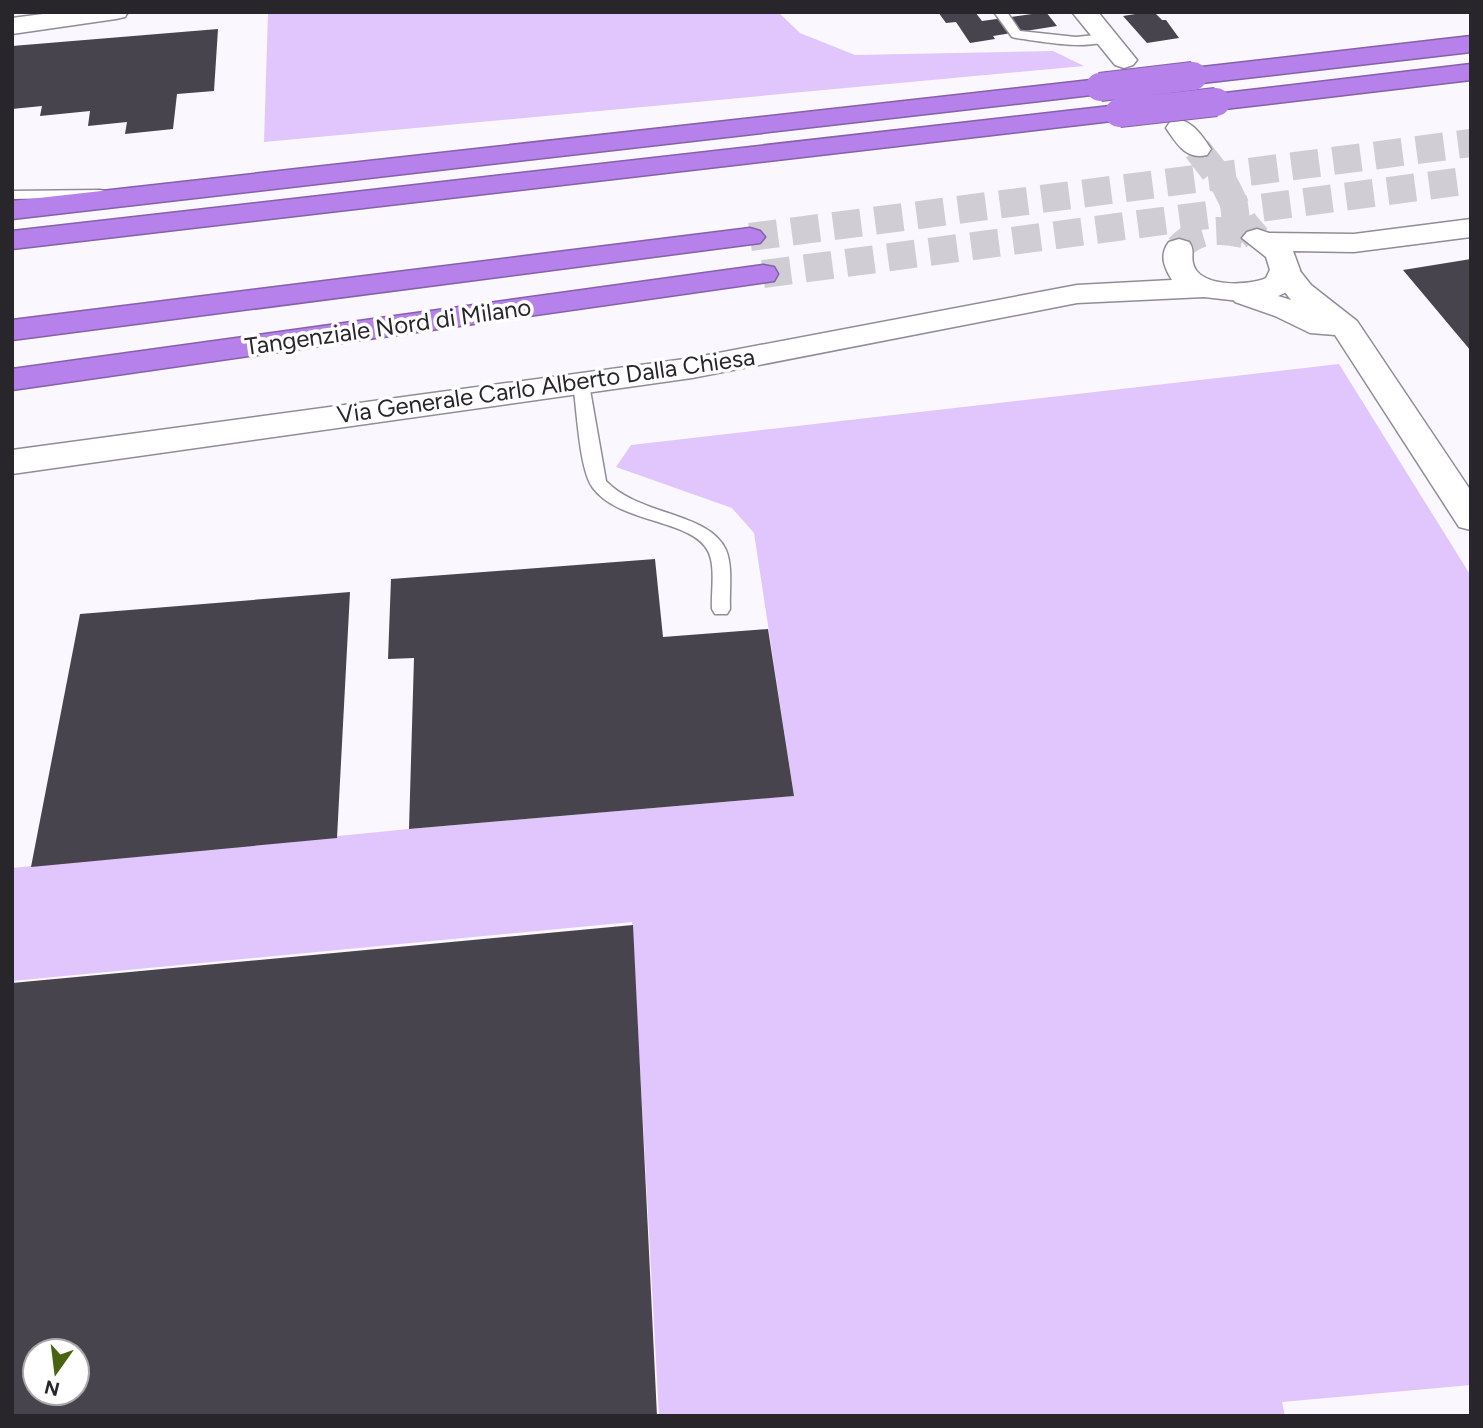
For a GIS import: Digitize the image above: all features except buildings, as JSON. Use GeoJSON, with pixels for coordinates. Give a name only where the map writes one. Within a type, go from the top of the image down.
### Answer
{"type":"FeatureCollection","features":[{"type":"Feature","properties":{"kind":"highway"},"geometry":{"type":"LineString","coordinates":[[12,210],[1471,44]]}},
{"type":"Feature","properties":{"kind":"highway"},"geometry":{"type":"LineString","coordinates":[[12,240],[1471,72]]}},
{"type":"Feature","properties":{"kind":"highway","name":"Tangenziale Nord di Milano"},"geometry":{"type":"LineString","coordinates":[[12,330],[750,237]]}},
{"type":"Feature","properties":{"kind":"highway","name":"Tangenziale Nord di Milano"},"geometry":{"type":"LineString","coordinates":[[12,380],[763,274]]}},
{"type":"Feature","properties":{"kind":"street"},"geometry":{"type":"LineString","coordinates":[[12,26],[116,12]]}},
{"type":"Feature","properties":{"kind":"street"},"geometry":{"type":"LineString","coordinates":[[1084,12],[1124,60]]}},
{"type":"Feature","properties":{"kind":"street"},"geometry":{"type":"LineString","coordinates":[[1246,295],[1274,286],[1291,263],[1312,253],[1354,243],[1471,228]]}},
{"type":"Feature","properties":{"kind":"street"},"geometry":{"type":"LineString","coordinates":[[1354,243],[1262,240],[1279,253],[1285,272],[1300,292],[1346,328],[1460,482],[1471,518]]}},
{"type":"Feature","properties":{"kind":"street","name":"Via Generale Carlo Alberto Dalla Chiesa"},"geometry":{"type":"LineString","coordinates":[[12,462],[692,368],[1077,294],[1147,271],[1178,252],[1184,273],[1206,288],[1226,294],[1246,295],[1307,318],[1362,350]]}},
{"type":"Feature","properties":{"kind":"street","name":"Via Generale Carlo Alberto Dalla Chiesa"},"geometry":{"type":"LineString","coordinates":[[1077,294],[1206,288]]}},
{"type":"Feature","properties":{"kind":"lane"},"geometry":{"type":"LineString","coordinates":[[1000,12],[1016,34],[1076,41],[1105,38]]}},
{"type":"Feature","properties":{"kind":"lane"},"geometry":{"type":"LineString","coordinates":[[12,195],[153,194]]}},
{"type":"Feature","properties":{"kind":"lane"},"geometry":{"type":"LineString","coordinates":[[581,384],[598,483],[618,503],[656,519],[698,529],[717,550],[721,609]]}},
{"type":"Feature","properties":{"kind":"shaded area"},"geometry":{"type":"Polygon","coordinates":[[[778,12],[800,33],[855,55],[1053,51],[1084,66],[264,142],[268,13],[778,12]]]}},
{"type":"Feature","properties":{"kind":"shaded area"},"geometry":{"type":"Polygon","coordinates":[[[1339,364],[1471,576],[1471,1385],[1282,1402],[1285,1416],[659,1416],[632,922],[12,981],[12,868],[409,829],[794,796],[754,533],[732,508],[616,467],[631,445],[1339,364]]]}},
{"type":"Feature","properties":{"kind":"tunnel"},"geometry":{"type":"LineString","coordinates":[[750,237],[1471,143]]}},
{"type":"Feature","properties":{"kind":"tunnel"},"geometry":{"type":"LineString","coordinates":[[1179,248],[1196,235],[1206,232],[1226,231],[1257,238],[1244,223],[1225,185],[1197,149]]}},
{"type":"Feature","properties":{"kind":"tunnel"},"geometry":{"type":"LineString","coordinates":[[763,274],[1471,180]]}}]}
